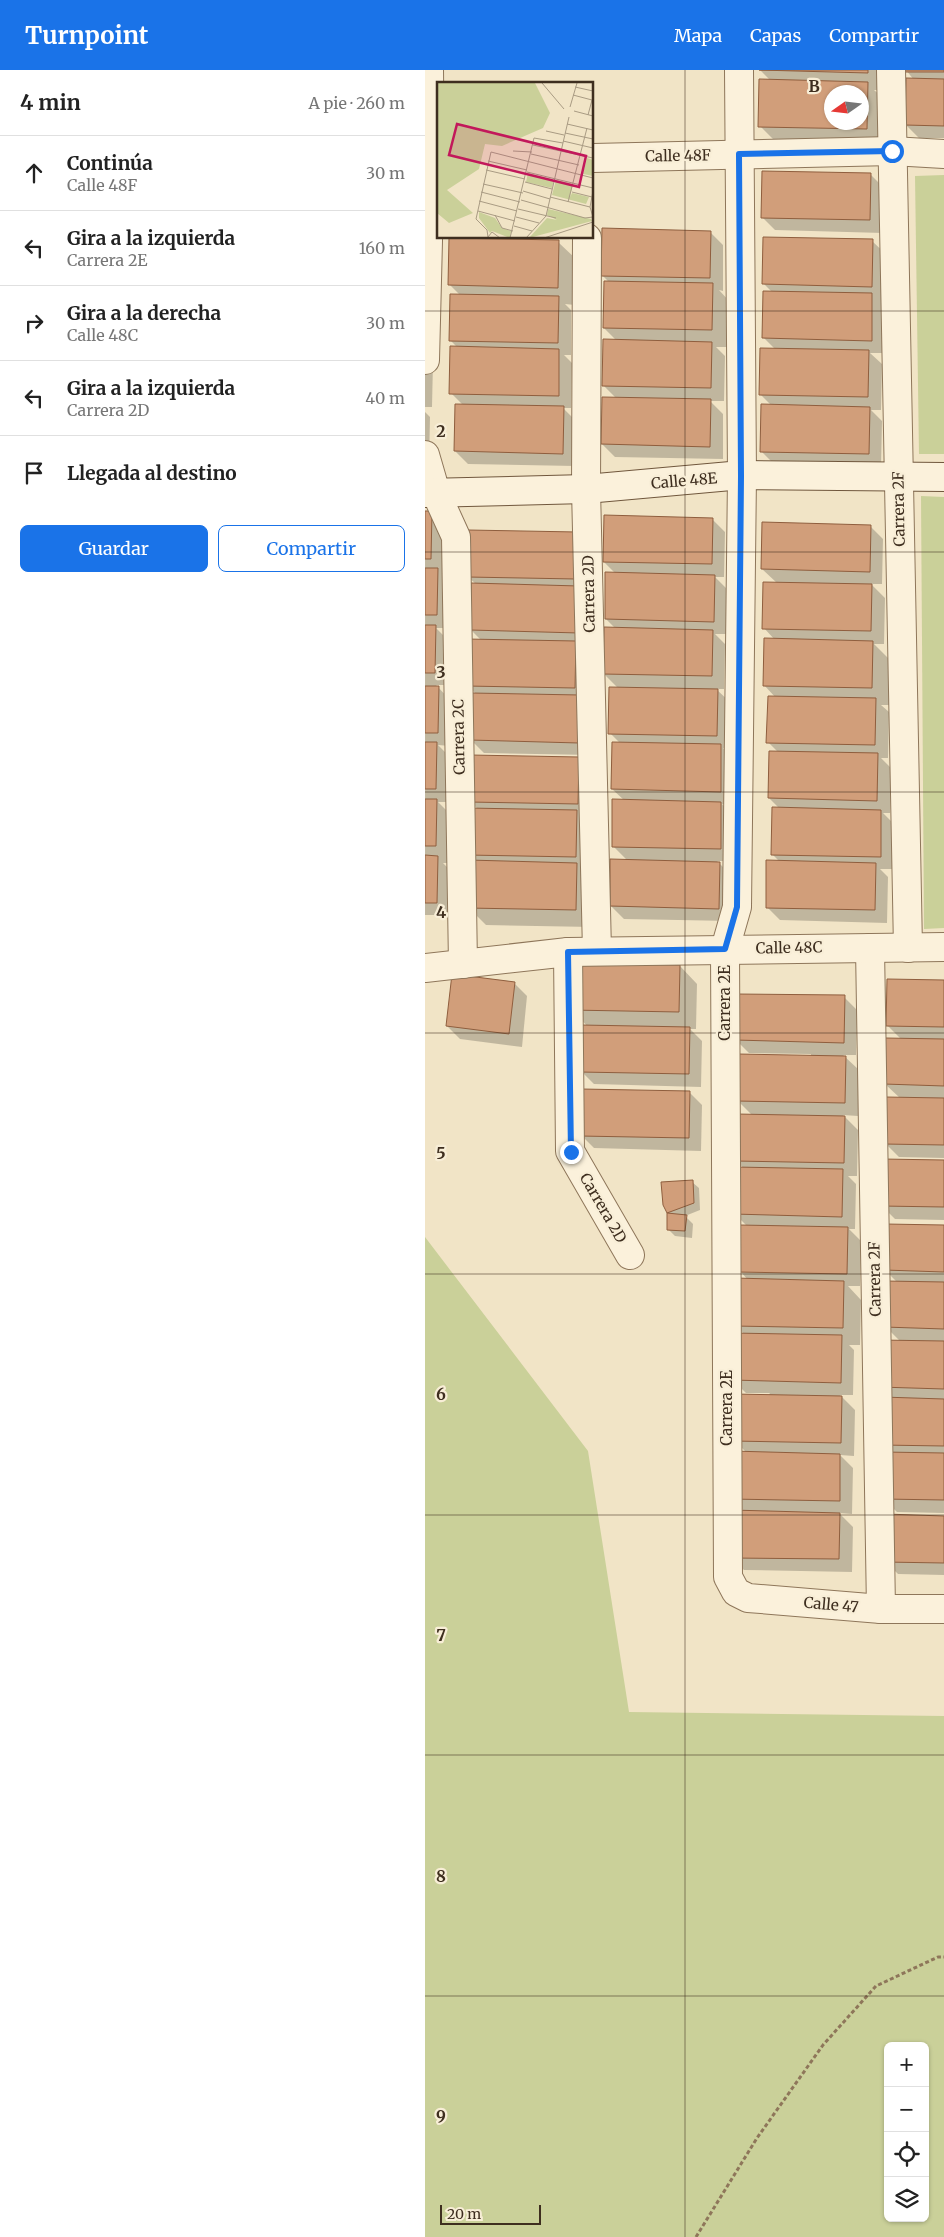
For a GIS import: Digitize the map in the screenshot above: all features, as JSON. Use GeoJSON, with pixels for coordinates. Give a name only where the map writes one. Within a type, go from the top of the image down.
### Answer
{"type":"FeatureCollection","features":[{"type":"Feature","properties":{"kind":"street"},"geometry":{"type":"LineString","coordinates":[[425,360],[431,161],[429,70]]}},
{"type":"Feature","properties":{"kind":"street","name":"Carrera 2E"},"geometry":{"type":"LineString","coordinates":[[728,1577],[725,949],[737,907],[741,476],[739,70]]}},
{"type":"Feature","properties":{"kind":"street","name":"Carrera 2F"},"geometry":{"type":"LineString","coordinates":[[891,70],[908,948]]}},
{"type":"Feature","properties":{"kind":"street","name":"Calle 48F"},"geometry":{"type":"LineString","coordinates":[[594,158],[892,151],[944,154]]}},
{"type":"Feature","properties":{"kind":"street","name":"Carrera 2D"},"geometry":{"type":"LineString","coordinates":[[587,239],[586,489],[597,951]]}},
{"type":"Feature","properties":{"kind":"street","name":"Carrera 2C"},"geometry":{"type":"LineString","coordinates":[[425,455],[430,493],[456,537],[463,964]]}},
{"type":"Feature","properties":{"kind":"street","name":"Calle 48E"},"geometry":{"type":"LineString","coordinates":[[430,493],[586,489],[741,476],[944,477]]}},
{"type":"Feature","properties":{"kind":"street","name":"Calle 48C"},"geometry":{"type":"LineString","coordinates":[[425,968],[568,952],[944,947]]}},
{"type":"Feature","properties":{"kind":"street","name":"Carrera 2F"},"geometry":{"type":"LineString","coordinates":[[870,948],[881,1609]]}},
{"type":"Feature","properties":{"kind":"street","name":"Carrera 2D"},"geometry":{"type":"LineString","coordinates":[[568,952],[571,1152],[630,1255]]}},
{"type":"Feature","properties":{"kind":"street","name":"Calle 47"},"geometry":{"type":"LineString","coordinates":[[728,1577],[736,1592],[748,1598],[881,1609],[944,1609]]}},
{"type":"Feature","properties":{"kind":"path"},"geometry":{"type":"LineString","coordinates":[[696,2237],[757,2138],[829,2038],[877,1986],[938,1957],[944,1957]]}},
{"type":"Feature","properties":{"kind":"green space"},"geometry":{"type":"Polygon","coordinates":[[[944,175],[944,454],[919,454],[915,176],[944,175]]]}},
{"type":"Feature","properties":{"kind":"green space"},"geometry":{"type":"Polygon","coordinates":[[[921,496],[944,497],[944,928],[924,929],[921,496]]]}},
{"type":"Feature","properties":{"kind":"green space"},"geometry":{"type":"Polygon","coordinates":[[[425,1237],[588,1451],[629,1712],[944,1716],[944,2237],[425,2237],[425,1237]]]}},
{"type":"Feature","properties":{"kind":"building"},"geometry":{"type":"Polygon","coordinates":[[[759,70],[868,70],[868,73],[759,70]]]}},
{"type":"Feature","properties":{"kind":"building"},"geometry":{"type":"Polygon","coordinates":[[[905,70],[944,70],[944,72],[905,72],[905,70]]]}},
{"type":"Feature","properties":{"kind":"building"},"geometry":{"type":"Polygon","coordinates":[[[906,78],[944,79],[944,126],[905,125],[906,78]]]}},
{"type":"Feature","properties":{"kind":"building"},"geometry":{"type":"Polygon","coordinates":[[[759,79],[868,82],[868,85],[824,85],[824,128],[758,127],[759,79]]]}},
{"type":"Feature","properties":{"kind":"building"},"geometry":{"type":"Polygon","coordinates":[[[762,171],[871,173],[870,220],[761,218],[762,171]]]}},
{"type":"Feature","properties":{"kind":"building"},"geometry":{"type":"Polygon","coordinates":[[[602,228],[711,231],[710,278],[601,276],[602,228]]]}},
{"type":"Feature","properties":{"kind":"building"},"geometry":{"type":"Polygon","coordinates":[[[763,237],[873,239],[872,287],[762,284],[763,237]]]}},
{"type":"Feature","properties":{"kind":"building"},"geometry":{"type":"Polygon","coordinates":[[[449,239],[559,240],[558,288],[448,285],[449,239]]]}},
{"type":"Feature","properties":{"kind":"building"},"geometry":{"type":"Polygon","coordinates":[[[604,281],[713,283],[712,330],[603,328],[604,281]]]}},
{"type":"Feature","properties":{"kind":"building"},"geometry":{"type":"Polygon","coordinates":[[[763,291],[872,293],[872,341],[762,338],[763,291]]]}},
{"type":"Feature","properties":{"kind":"building"},"geometry":{"type":"Polygon","coordinates":[[[450,294],[559,296],[558,343],[449,341],[450,294]]]}},
{"type":"Feature","properties":{"kind":"building"},"geometry":{"type":"Polygon","coordinates":[[[603,339],[712,342],[711,388],[602,386],[603,339]]]}},
{"type":"Feature","properties":{"kind":"building"},"geometry":{"type":"Polygon","coordinates":[[[450,346],[559,349],[559,396],[449,394],[450,346]]]}},
{"type":"Feature","properties":{"kind":"building"},"geometry":{"type":"Polygon","coordinates":[[[760,348],[869,350],[868,397],[759,395],[760,348]]]}},
{"type":"Feature","properties":{"kind":"building"},"geometry":{"type":"Polygon","coordinates":[[[602,397],[711,399],[710,447],[601,444],[602,397]]]}},
{"type":"Feature","properties":{"kind":"building"},"geometry":{"type":"Polygon","coordinates":[[[455,404],[564,406],[563,454],[454,451],[455,404]]]}},
{"type":"Feature","properties":{"kind":"building"},"geometry":{"type":"Polygon","coordinates":[[[761,404],[870,407],[869,454],[760,452],[761,404]]]}},
{"type":"Feature","properties":{"kind":"building"},"geometry":{"type":"Polygon","coordinates":[[[425,511],[432,511],[431,559],[425,559],[425,511]]]}},
{"type":"Feature","properties":{"kind":"building"},"geometry":{"type":"Polygon","coordinates":[[[604,515],[713,518],[712,564],[603,562],[604,515]]]}},
{"type":"Feature","properties":{"kind":"building"},"geometry":{"type":"Polygon","coordinates":[[[762,522],[871,525],[870,572],[761,569],[762,522]]]}},
{"type":"Feature","properties":{"kind":"building"},"geometry":{"type":"Polygon","coordinates":[[[468,530],[577,532],[576,579],[467,577],[468,530]]]}},
{"type":"Feature","properties":{"kind":"building"},"geometry":{"type":"Polygon","coordinates":[[[425,568],[438,568],[437,615],[425,615],[425,568]]]}},
{"type":"Feature","properties":{"kind":"building"},"geometry":{"type":"Polygon","coordinates":[[[605,572],[715,575],[714,622],[605,619],[605,572]]]}},
{"type":"Feature","properties":{"kind":"building"},"geometry":{"type":"Polygon","coordinates":[[[763,582],[872,584],[871,631],[762,629],[763,582]]]}},
{"type":"Feature","properties":{"kind":"building"},"geometry":{"type":"Polygon","coordinates":[[[471,583],[579,586],[579,633],[470,630],[471,583]]]}},
{"type":"Feature","properties":{"kind":"building"},"geometry":{"type":"Polygon","coordinates":[[[425,625],[436,625],[435,673],[425,673],[425,625]]]}},
{"type":"Feature","properties":{"kind":"building"},"geometry":{"type":"Polygon","coordinates":[[[604,627],[713,630],[712,676],[603,674],[604,627]]]}},
{"type":"Feature","properties":{"kind":"building"},"geometry":{"type":"Polygon","coordinates":[[[764,638],[873,641],[872,688],[763,686],[764,638]]]}},
{"type":"Feature","properties":{"kind":"building"},"geometry":{"type":"Polygon","coordinates":[[[466,639],[576,641],[575,688],[466,686],[466,639]]]}},
{"type":"Feature","properties":{"kind":"building"},"geometry":{"type":"Polygon","coordinates":[[[425,686],[439,686],[438,733],[425,733],[425,686]]]}},
{"type":"Feature","properties":{"kind":"building"},"geometry":{"type":"Polygon","coordinates":[[[609,687],[718,689],[717,736],[608,734],[609,687]]]}},
{"type":"Feature","properties":{"kind":"building"},"geometry":{"type":"Polygon","coordinates":[[[471,693],[580,695],[579,743],[470,740],[471,693]]]}},
{"type":"Feature","properties":{"kind":"building"},"geometry":{"type":"Polygon","coordinates":[[[768,696],[876,698],[875,745],[766,743],[768,696]]]}},
{"type":"Feature","properties":{"kind":"building"},"geometry":{"type":"Polygon","coordinates":[[[425,742],[437,742],[436,789],[425,789],[425,742]]]}},
{"type":"Feature","properties":{"kind":"building"},"geometry":{"type":"Polygon","coordinates":[[[612,742],[721,744],[721,792],[611,789],[612,742]]]}},
{"type":"Feature","properties":{"kind":"building"},"geometry":{"type":"Polygon","coordinates":[[[769,751],[878,753],[877,801],[768,798],[769,751]]]}},
{"type":"Feature","properties":{"kind":"building"},"geometry":{"type":"Polygon","coordinates":[[[470,755],[579,757],[578,804],[469,802],[470,755]]]}},
{"type":"Feature","properties":{"kind":"building"},"geometry":{"type":"Polygon","coordinates":[[[425,799],[437,799],[436,846],[425,846],[425,799]]]}},
{"type":"Feature","properties":{"kind":"building"},"geometry":{"type":"Polygon","coordinates":[[[612,799],[721,802],[721,849],[612,847],[612,799]]]}},
{"type":"Feature","properties":{"kind":"building"},"geometry":{"type":"Polygon","coordinates":[[[772,807],[881,810],[881,857],[771,855],[772,807]]]}},
{"type":"Feature","properties":{"kind":"building"},"geometry":{"type":"Polygon","coordinates":[[[467,808],[577,810],[576,857],[467,855],[467,808]]]}},
{"type":"Feature","properties":{"kind":"building"},"geometry":{"type":"Polygon","coordinates":[[[425,855],[438,856],[437,903],[425,903],[425,855]]]}},
{"type":"Feature","properties":{"kind":"building"},"geometry":{"type":"Polygon","coordinates":[[[610,859],[720,862],[719,909],[610,906],[610,859]]]}},
{"type":"Feature","properties":{"kind":"building"},"geometry":{"type":"Polygon","coordinates":[[[468,860],[577,863],[576,910],[467,908],[468,860]]]}},
{"type":"Feature","properties":{"kind":"building"},"geometry":{"type":"Polygon","coordinates":[[[766,860],[876,863],[875,910],[766,908],[766,860]]]}},
{"type":"Feature","properties":{"kind":"building"},"geometry":{"type":"Polygon","coordinates":[[[571,963],[680,965],[679,1012],[570,1010],[571,963]]]}},
{"type":"Feature","properties":{"kind":"building"},"geometry":{"type":"Polygon","coordinates":[[[452,974],[515,982],[509,1034],[446,1026],[452,974]]]}},
{"type":"Feature","properties":{"kind":"building"},"geometry":{"type":"Polygon","coordinates":[[[887,979],[944,980],[944,1027],[886,1026],[887,979]]]}},
{"type":"Feature","properties":{"kind":"building"},"geometry":{"type":"Polygon","coordinates":[[[735,994],[845,995],[844,1043],[735,1040],[735,994]]]}},
{"type":"Feature","properties":{"kind":"building"},"geometry":{"type":"Polygon","coordinates":[[[581,1025],[690,1027],[689,1074],[580,1072],[581,1025]]]}},
{"type":"Feature","properties":{"kind":"building"},"geometry":{"type":"Polygon","coordinates":[[[885,1038],[944,1039],[944,1086],[884,1084],[885,1038]]]}},
{"type":"Feature","properties":{"kind":"building"},"geometry":{"type":"Polygon","coordinates":[[[737,1054],[846,1056],[845,1103],[736,1101],[737,1054]]]}},
{"type":"Feature","properties":{"kind":"building"},"geometry":{"type":"Polygon","coordinates":[[[581,1089],[690,1091],[689,1138],[580,1136],[581,1089]]]}},
{"type":"Feature","properties":{"kind":"building"},"geometry":{"type":"Polygon","coordinates":[[[885,1097],[944,1098],[944,1145],[884,1144],[885,1097]]]}},
{"type":"Feature","properties":{"kind":"building"},"geometry":{"type":"Polygon","coordinates":[[[736,1114],[845,1116],[844,1163],[735,1161],[736,1114]]]}},
{"type":"Feature","properties":{"kind":"building"},"geometry":{"type":"Polygon","coordinates":[[[882,1159],[944,1160],[944,1207],[881,1206],[882,1159]]]}},
{"type":"Feature","properties":{"kind":"building"},"geometry":{"type":"Polygon","coordinates":[[[734,1167],[843,1169],[842,1217],[733,1214],[734,1167]]]}},
{"type":"Feature","properties":{"kind":"building"},"geometry":{"type":"Polygon","coordinates":[[[693,1180],[694,1203],[667,1213],[663,1205],[661,1182],[693,1180]]]}},
{"type":"Feature","properties":{"kind":"building"},"geometry":{"type":"Polygon","coordinates":[[[667,1213],[687,1215],[685,1231],[667,1230],[667,1213]]]}},
{"type":"Feature","properties":{"kind":"building"},"geometry":{"type":"Polygon","coordinates":[[[885,1224],[944,1225],[944,1272],[884,1270],[885,1224]]]}},
{"type":"Feature","properties":{"kind":"building"},"geometry":{"type":"Polygon","coordinates":[[[739,1225],[848,1227],[847,1274],[738,1272],[739,1225]]]}},
{"type":"Feature","properties":{"kind":"building"},"geometry":{"type":"Polygon","coordinates":[[[735,1278],[844,1281],[843,1328],[734,1326],[735,1278]]]}},
{"type":"Feature","properties":{"kind":"building"},"geometry":{"type":"Polygon","coordinates":[[[885,1281],[944,1282],[944,1329],[884,1327],[885,1281]]]}},
{"type":"Feature","properties":{"kind":"building"},"geometry":{"type":"Polygon","coordinates":[[[732,1333],[842,1335],[841,1383],[732,1380],[732,1333]]]}},
{"type":"Feature","properties":{"kind":"building"},"geometry":{"type":"Polygon","coordinates":[[[879,1340],[944,1341],[944,1389],[879,1387],[879,1340]]]}},
{"type":"Feature","properties":{"kind":"building"},"geometry":{"type":"Polygon","coordinates":[[[733,1394],[842,1396],[841,1443],[732,1441],[733,1394]]]}},
{"type":"Feature","properties":{"kind":"building"},"geometry":{"type":"Polygon","coordinates":[[[882,1397],[944,1399],[944,1446],[881,1445],[882,1397]]]}},
{"type":"Feature","properties":{"kind":"building"},"geometry":{"type":"Polygon","coordinates":[[[731,1451],[840,1454],[840,1501],[730,1499],[731,1451]]]}},
{"type":"Feature","properties":{"kind":"building"},"geometry":{"type":"Polygon","coordinates":[[[884,1452],[944,1453],[944,1500],[883,1499],[884,1452]]]}},
{"type":"Feature","properties":{"kind":"building"},"geometry":{"type":"Polygon","coordinates":[[[731,1510],[840,1513],[839,1559],[730,1558],[731,1510]]]}},
{"type":"Feature","properties":{"kind":"building"},"geometry":{"type":"Polygon","coordinates":[[[885,1514],[944,1516],[944,1563],[884,1562],[885,1514]]]}},
{"type":"Feature","properties":{"kind":"route"},"geometry":{"type":"LineString","coordinates":[[571,1152],[568,952],[725,949],[737,907],[741,476],[739,154],[892,151]]}}]}
